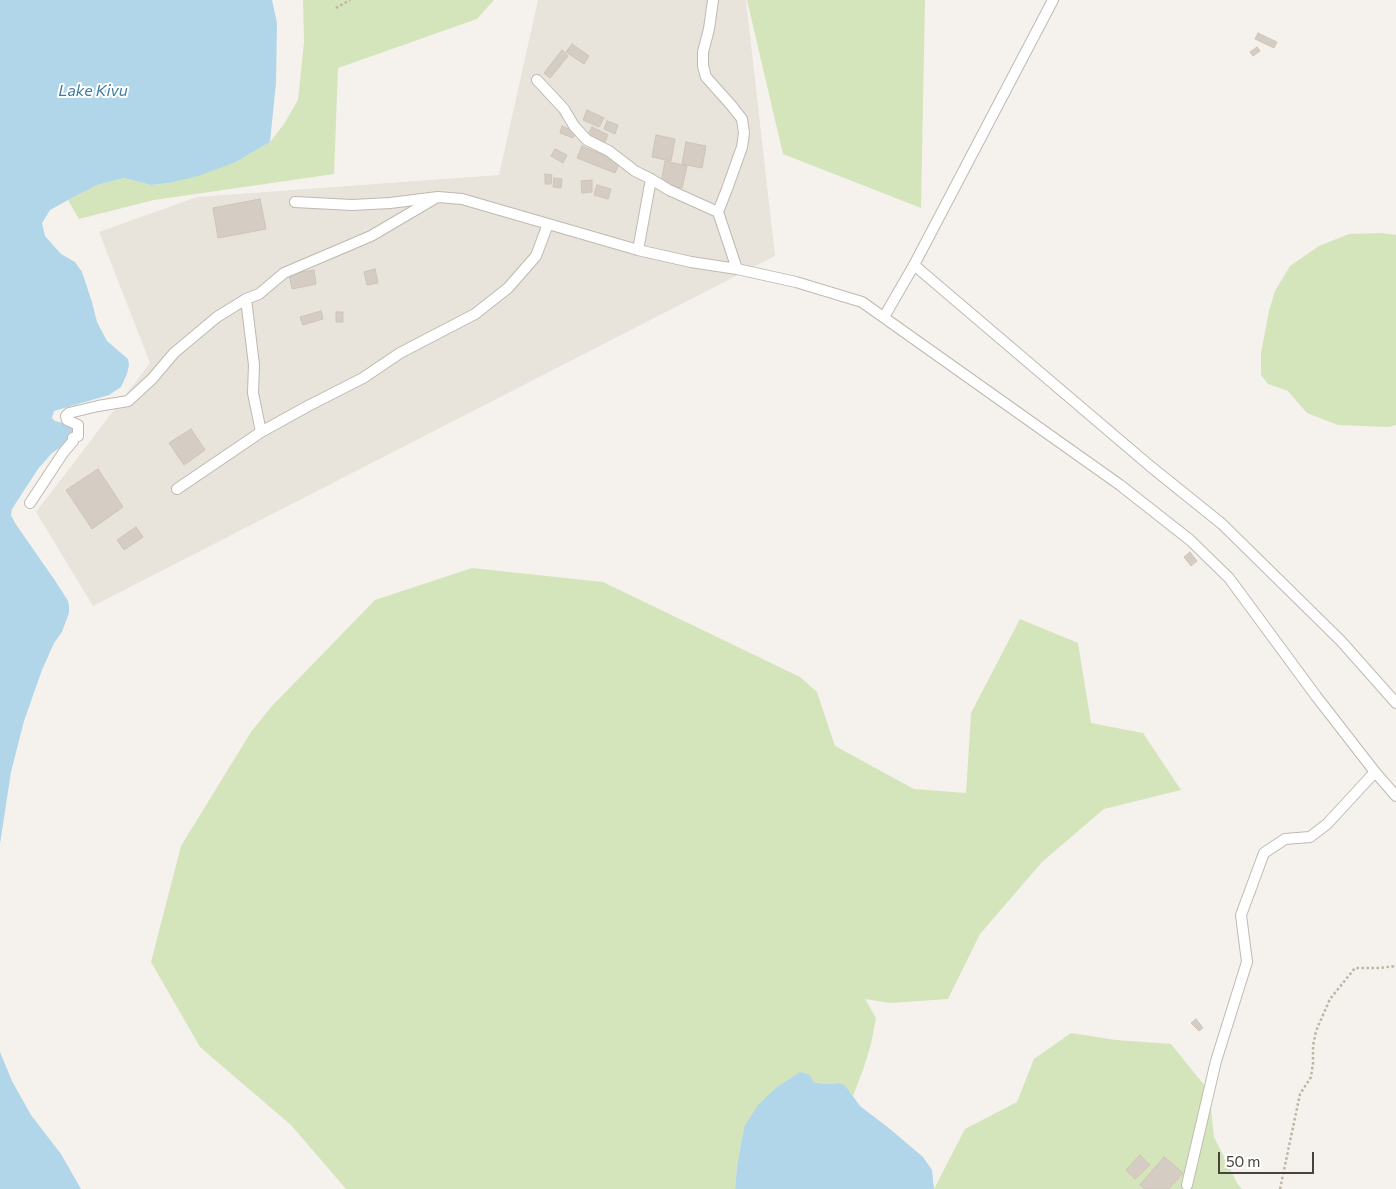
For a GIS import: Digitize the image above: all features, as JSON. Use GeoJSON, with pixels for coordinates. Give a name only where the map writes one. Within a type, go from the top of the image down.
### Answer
{"type":"FeatureCollection","features":[{"type":"Feature","properties":{"kind":"street"},"geometry":{"type":"LineString","coordinates":[[713,0],[709,29],[703,52],[703,66],[706,76],[742,119],[744,133],[742,147],[718,212],[737,269]]}},
{"type":"Feature","properties":{"kind":"street"},"geometry":{"type":"LineString","coordinates":[[884,317],[914,265],[1053,0]]}},
{"type":"Feature","properties":{"kind":"street"},"geometry":{"type":"LineString","coordinates":[[537,80],[564,109],[574,126],[586,140],[608,151],[635,171],[669,190],[718,212]]}},
{"type":"Feature","properties":{"kind":"street"},"geometry":{"type":"LineString","coordinates":[[638,250],[651,179]]}},
{"type":"Feature","properties":{"kind":"street"},"geometry":{"type":"LineString","coordinates":[[30,503],[63,452],[73,441],[73,438],[78,436],[78,425],[67,420],[66,416],[69,412],[128,401],[152,379],[174,353],[217,317],[246,299],[259,294],[284,274],[371,236],[438,197]]}},
{"type":"Feature","properties":{"kind":"street"},"geometry":{"type":"LineString","coordinates":[[295,202],[352,205],[390,203],[438,197],[462,199],[638,250],[796,282],[862,302],[1120,485],[1190,540],[1229,578],[1374,772],[1396,796]]}},
{"type":"Feature","properties":{"kind":"street"},"geometry":{"type":"LineString","coordinates":[[177,489],[261,432],[364,378],[400,353],[475,314],[508,288],[536,256],[548,224]]}},
{"type":"Feature","properties":{"kind":"street"},"geometry":{"type":"LineString","coordinates":[[914,265],[1150,466],[1222,524],[1341,641],[1396,703]]}},
{"type":"Feature","properties":{"kind":"street"},"geometry":{"type":"LineString","coordinates":[[246,299],[254,365],[252,394],[261,432]]}},
{"type":"Feature","properties":{"kind":"street"},"geometry":{"type":"LineString","coordinates":[[1187,1185],[1216,1061],[1247,962],[1241,915],[1264,853],[1285,839],[1310,837],[1327,824],[1374,772]]}},
{"type":"Feature","properties":{"kind":"path"},"geometry":{"type":"LineString","coordinates":[[336,8],[350,0]]}},
{"type":"Feature","properties":{"kind":"path"},"geometry":{"type":"LineString","coordinates":[[1280,1189],[1300,1094],[1311,1077],[1314,1064],[1313,1046],[1316,1031],[1330,999],[1355,968],[1396,966]]}},
{"type":"Feature","properties":{"kind":"shaded area"},"geometry":{"type":"Polygon","coordinates":[[[538,0],[746,0],[775,256],[93,606],[36,512],[150,363],[99,232],[197,197],[499,175],[538,0]]]}},
{"type":"Feature","properties":{"kind":"green space"},"geometry":{"type":"Polygon","coordinates":[[[303,0],[494,0],[477,19],[338,68],[334,174],[154,200],[79,219],[68,200],[97,185],[124,178],[151,185],[169,183],[236,162],[270,142],[284,124],[298,100],[304,42],[303,0]]]}},
{"type":"Feature","properties":{"kind":"green space"},"geometry":{"type":"Polygon","coordinates":[[[747,0],[925,0],[921,208],[783,154],[747,0]]]}},
{"type":"Feature","properties":{"kind":"green space"},"geometry":{"type":"Polygon","coordinates":[[[1381,233],[1396,235],[1396,425],[1389,427],[1338,425],[1307,413],[1288,391],[1268,384],[1261,375],[1261,353],[1269,311],[1275,291],[1290,266],[1319,246],[1349,234],[1381,233]]]}},
{"type":"Feature","properties":{"kind":"green space"},"geometry":{"type":"Polygon","coordinates":[[[472,568],[603,582],[800,677],[817,692],[835,746],[914,789],[966,793],[971,713],[1020,619],[1078,643],[1091,723],[1143,733],[1181,790],[1104,809],[1042,862],[980,934],[948,999],[890,1003],[865,999],[876,1018],[871,1044],[853,1096],[845,1085],[813,1082],[809,1075],[744,1127],[735,1189],[346,1189],[291,1125],[200,1047],[151,962],[181,846],[251,732],[272,706],[375,600],[472,568]]]}},
{"type":"Feature","properties":{"kind":"green space"},"geometry":{"type":"Polygon","coordinates":[[[1071,1033],[1116,1040],[1171,1044],[1209,1091],[1214,1137],[1237,1183],[1242,1189],[934,1189],[965,1129],[1017,1102],[1034,1059],[1071,1033]]]}},
{"type":"Feature","properties":{"kind":"water","name":"Lake Kivu"},"geometry":{"type":"Polygon","coordinates":[[[0,0],[272,0],[277,23],[276,83],[270,142],[236,162],[198,176],[151,185],[124,178],[97,185],[50,210],[42,223],[45,236],[61,254],[75,262],[82,272],[97,322],[107,341],[128,359],[129,365],[121,387],[109,395],[54,411],[52,418],[75,429],[74,433],[38,469],[12,509],[11,515],[15,523],[68,601],[69,613],[62,632],[54,643],[42,670],[24,721],[11,772],[0,844],[0,0]]]}},
{"type":"Feature","properties":{"kind":"water"},"geometry":{"type":"Polygon","coordinates":[[[0,1052],[12,1081],[31,1115],[61,1154],[81,1189],[0,1189],[0,1052]]]}},
{"type":"Feature","properties":{"kind":"water"},"geometry":{"type":"Polygon","coordinates":[[[800,1072],[810,1075],[813,1082],[845,1085],[860,1106],[923,1157],[932,1170],[934,1189],[735,1189],[744,1127],[758,1105],[777,1087],[800,1072]]]}},
{"type":"Feature","properties":{"kind":"building"},"geometry":{"type":"Polygon","coordinates":[[[1258,33],[1277,42],[1274,48],[1255,39],[1258,33]]]}},
{"type":"Feature","properties":{"kind":"building"},"geometry":{"type":"Polygon","coordinates":[[[572,44],[589,56],[584,64],[566,52],[572,44]]]}},
{"type":"Feature","properties":{"kind":"building"},"geometry":{"type":"Polygon","coordinates":[[[1257,47],[1260,51],[1253,56],[1250,52],[1257,47]]]}},
{"type":"Feature","properties":{"kind":"building"},"geometry":{"type":"Polygon","coordinates":[[[562,50],[568,56],[550,78],[544,73],[562,50]]]}},
{"type":"Feature","properties":{"kind":"building"},"geometry":{"type":"Polygon","coordinates":[[[587,110],[604,118],[599,127],[583,120],[587,110]]]}},
{"type":"Feature","properties":{"kind":"building"},"geometry":{"type":"Polygon","coordinates":[[[607,121],[618,125],[615,134],[604,129],[607,121]]]}},
{"type":"Feature","properties":{"kind":"building"},"geometry":{"type":"Polygon","coordinates":[[[562,126],[576,132],[573,138],[560,133],[562,126]]]}},
{"type":"Feature","properties":{"kind":"building"},"geometry":{"type":"Polygon","coordinates":[[[592,127],[608,135],[604,144],[587,136],[592,127]]]}},
{"type":"Feature","properties":{"kind":"building"},"geometry":{"type":"Polygon","coordinates":[[[656,135],[675,139],[671,161],[652,157],[656,135]]]}},
{"type":"Feature","properties":{"kind":"building"},"geometry":{"type":"Polygon","coordinates":[[[686,142],[706,146],[702,168],[682,164],[686,142]]]}},
{"type":"Feature","properties":{"kind":"building"},"geometry":{"type":"Polygon","coordinates":[[[582,146],[620,162],[615,173],[577,158],[582,146]]]}},
{"type":"Feature","properties":{"kind":"building"},"geometry":{"type":"Polygon","coordinates":[[[555,149],[567,155],[563,163],[551,156],[555,149]]]}},
{"type":"Feature","properties":{"kind":"building"},"geometry":{"type":"Polygon","coordinates":[[[665,161],[687,166],[682,188],[661,183],[665,161]]]}},
{"type":"Feature","properties":{"kind":"building"},"geometry":{"type":"Polygon","coordinates":[[[545,174],[552,175],[551,184],[545,184],[545,174]]]}},
{"type":"Feature","properties":{"kind":"building"},"geometry":{"type":"Polygon","coordinates":[[[554,178],[562,179],[561,188],[553,187],[554,178]]]}},
{"type":"Feature","properties":{"kind":"building"},"geometry":{"type":"Polygon","coordinates":[[[592,180],[592,192],[582,193],[581,181],[592,180]]]}},
{"type":"Feature","properties":{"kind":"building"},"geometry":{"type":"Polygon","coordinates":[[[597,185],[611,189],[608,199],[594,195],[597,185]]]}},
{"type":"Feature","properties":{"kind":"building"},"geometry":{"type":"Polygon","coordinates":[[[260,199],[266,229],[218,238],[213,208],[260,199]]]}},
{"type":"Feature","properties":{"kind":"building"},"geometry":{"type":"Polygon","coordinates":[[[375,269],[378,283],[367,285],[364,272],[375,269]]]}},
{"type":"Feature","properties":{"kind":"building"},"geometry":{"type":"Polygon","coordinates":[[[314,270],[316,284],[292,289],[289,274],[314,270]]]}},
{"type":"Feature","properties":{"kind":"building"},"geometry":{"type":"Polygon","coordinates":[[[321,311],[323,319],[303,325],[300,317],[321,311]]]}},
{"type":"Feature","properties":{"kind":"building"},"geometry":{"type":"Polygon","coordinates":[[[336,312],[343,312],[343,322],[336,322],[336,312]]]}},
{"type":"Feature","properties":{"kind":"building"},"geometry":{"type":"Polygon","coordinates":[[[191,429],[205,450],[184,465],[169,443],[191,429]]]}},
{"type":"Feature","properties":{"kind":"building"},"geometry":{"type":"Polygon","coordinates":[[[98,469],[123,507],[92,529],[66,490],[98,469]]]}},
{"type":"Feature","properties":{"kind":"building"},"geometry":{"type":"Polygon","coordinates":[[[136,527],[143,537],[124,550],[117,540],[136,527]]]}},
{"type":"Feature","properties":{"kind":"building"},"geometry":{"type":"Polygon","coordinates":[[[1190,552],[1197,561],[1191,566],[1184,557],[1190,552]]]}},
{"type":"Feature","properties":{"kind":"building"},"geometry":{"type":"Polygon","coordinates":[[[1196,1019],[1203,1028],[1199,1031],[1191,1023],[1196,1019]]]}},
{"type":"Feature","properties":{"kind":"building"},"geometry":{"type":"Polygon","coordinates":[[[1140,1155],[1150,1165],[1135,1179],[1126,1170],[1140,1155]]]}},
{"type":"Feature","properties":{"kind":"building"},"geometry":{"type":"Polygon","coordinates":[[[1164,1157],[1183,1173],[1169,1189],[1145,1189],[1140,1185],[1164,1157]]]}}]}
